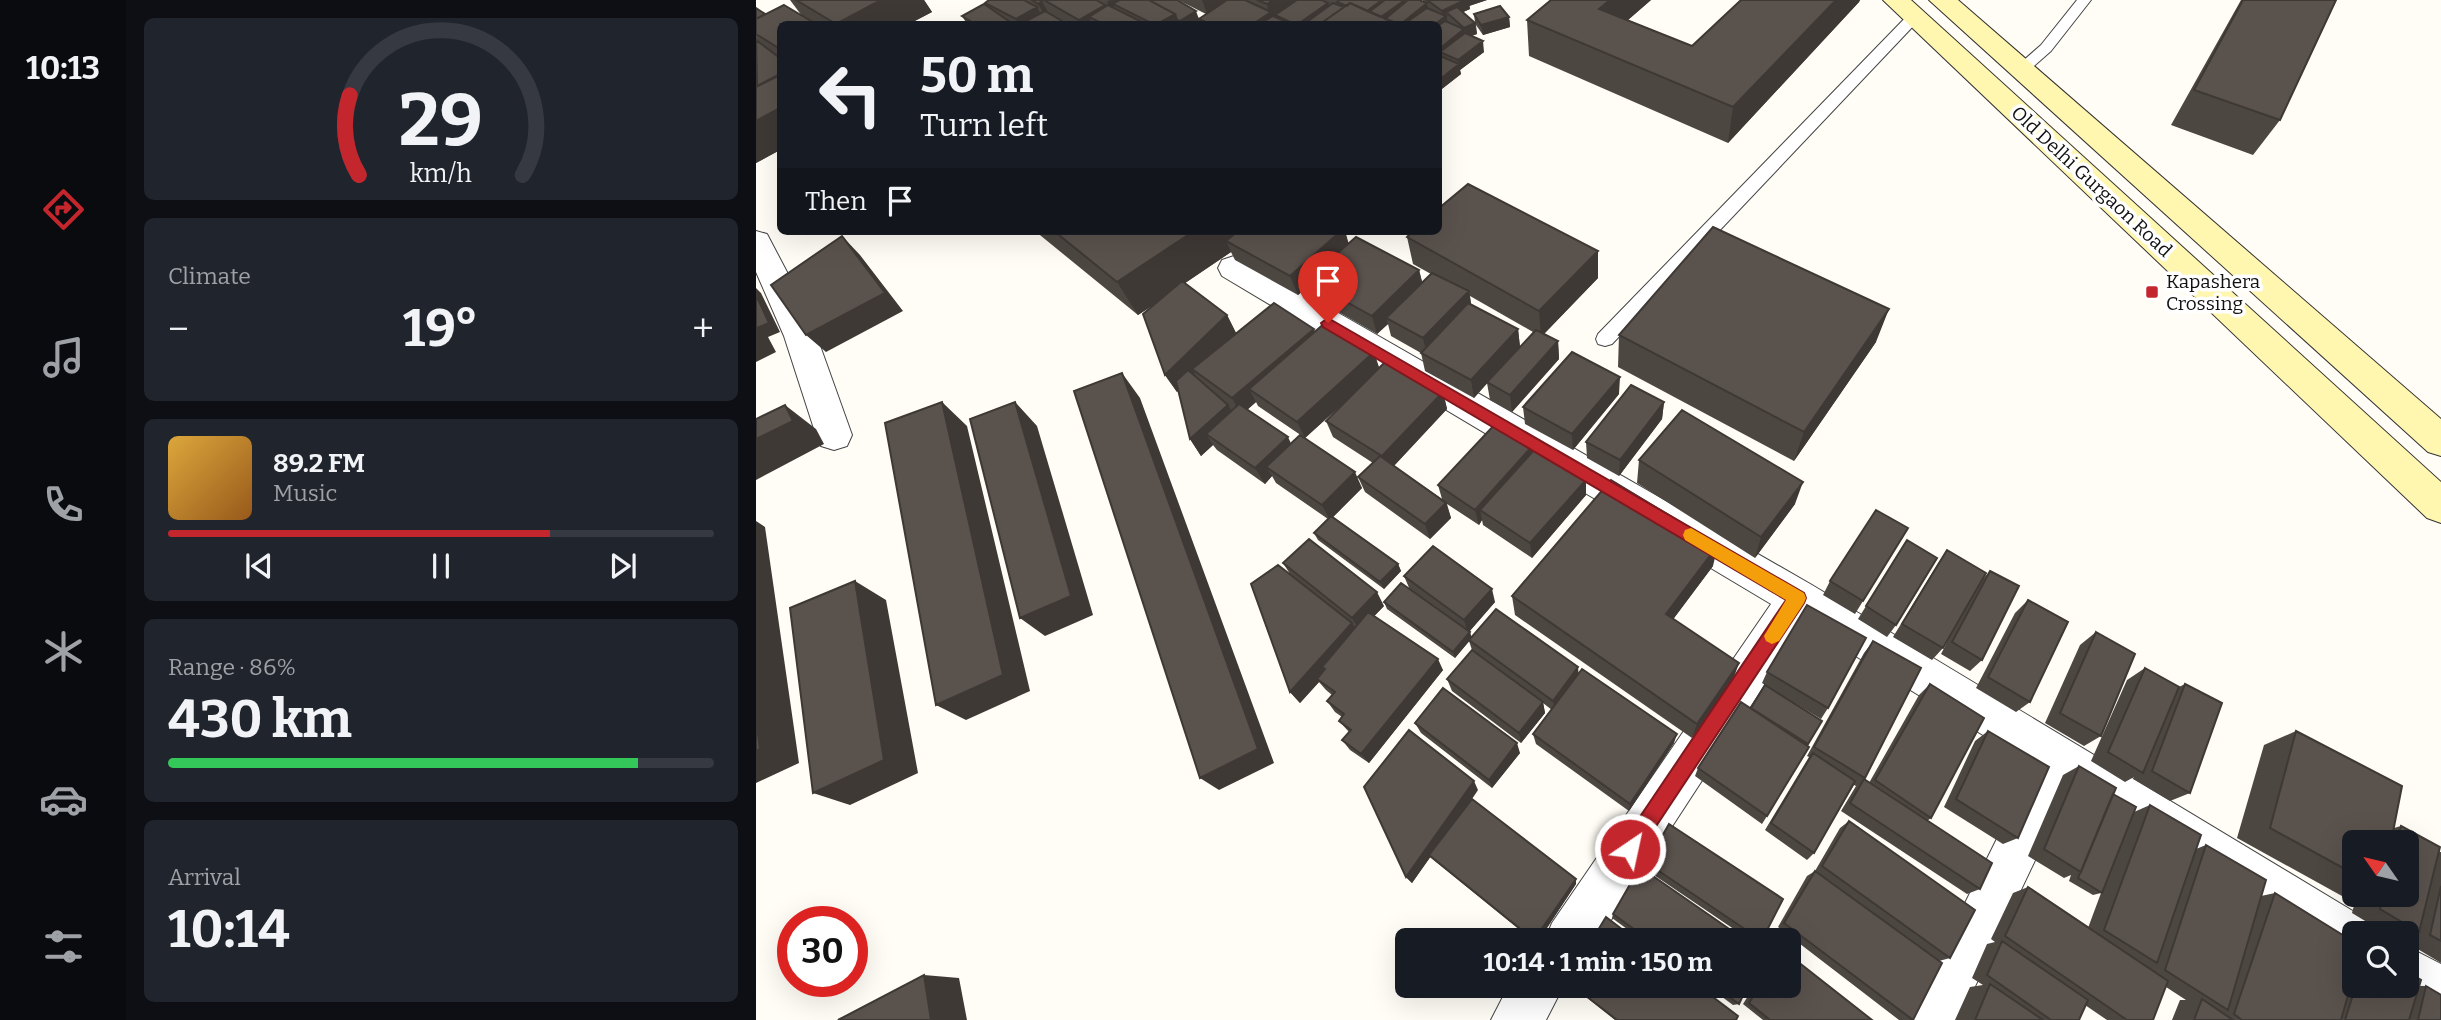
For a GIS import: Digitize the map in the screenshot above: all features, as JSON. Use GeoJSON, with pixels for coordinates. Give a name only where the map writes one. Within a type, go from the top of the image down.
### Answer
{"type":"FeatureCollection","features":[{"type":"Feature","properties":{"kind":"main road","name":"Old Delhi Gurgaon Road"},"geometry":{"type":"LineString","coordinates":[[1942,0],[2441,440]]}},
{"type":"Feature","properties":{"kind":"main road","name":"Old Delhi Gurgaon Road"},"geometry":{"type":"LineString","coordinates":[[1905,8],[2441,506]]}},
{"type":"Feature","properties":{"kind":"main road"},"geometry":{"type":"LineString","coordinates":[[1941,41],[1976,30]]}},
{"type":"Feature","properties":{"kind":"street"},"geometry":{"type":"LineString","coordinates":[[756,242],[779,280],[805,344],[834,435]]}},
{"type":"Feature","properties":{"kind":"street"},"geometry":{"type":"LineString","coordinates":[[1234,268],[1798,598],[2342,932]]}},
{"type":"Feature","properties":{"kind":"street"},"geometry":{"type":"LineString","coordinates":[[1577,928],[1798,598]]}},
{"type":"Feature","properties":{"kind":"street"},"geometry":{"type":"LineString","coordinates":[[1932,1020],[2060,759]]}},
{"type":"Feature","properties":{"kind":"street"},"geometry":{"type":"LineString","coordinates":[[2419,979],[2441,992]]}},
{"type":"Feature","properties":{"kind":"street"},"geometry":{"type":"LineString","coordinates":[[1516,1020],[1530,998]]}},
{"type":"Feature","properties":{"kind":"lane"},"geometry":{"type":"LineString","coordinates":[[2021,70],[2046,48],[2084,0]]}},
{"type":"Feature","properties":{"kind":"lane"},"geometry":{"type":"LineString","coordinates":[[1605,339],[1905,8]]}},
{"type":"Feature","properties":{"kind":"building"},"geometry":{"type":"Polygon","coordinates":[[[796,0],[881,0],[842,21],[831,21],[796,0]]]}},
{"type":"Feature","properties":{"kind":"building"},"geometry":{"type":"Polygon","coordinates":[[[989,0],[1024,0],[1037,7],[1016,19],[985,3],[989,0]]]}},
{"type":"Feature","properties":{"kind":"building"},"geometry":{"type":"Polygon","coordinates":[[[1044,0],[1096,0],[1105,5],[1079,20],[1044,0]]]}},
{"type":"Feature","properties":{"kind":"building"},"geometry":{"type":"Polygon","coordinates":[[[1120,0],[1149,0],[1175,14],[1162,21],[1147,21],[1113,4],[1120,0]]]}},
{"type":"Feature","properties":{"kind":"building"},"geometry":{"type":"Polygon","coordinates":[[[1149,0],[1177,0],[1196,11],[1180,21],[1175,14],[1149,0]]]}},
{"type":"Feature","properties":{"kind":"building"},"geometry":{"type":"Polygon","coordinates":[[[1227,0],[1245,0],[1271,12],[1258,21],[1199,19],[1227,0]]]}},
{"type":"Feature","properties":{"kind":"building"},"geometry":{"type":"Polygon","coordinates":[[[1257,0],[1273,0],[1267,4],[1257,0]]]}},
{"type":"Feature","properties":{"kind":"building"},"geometry":{"type":"Polygon","coordinates":[[[1297,0],[1322,0],[1328,3],[1302,21],[1288,21],[1275,15],[1297,0]]]}},
{"type":"Feature","properties":{"kind":"building"},"geometry":{"type":"Polygon","coordinates":[[[1382,0],[1367,11],[1350,3],[1347,6],[1337,2],[1382,0]]]}},
{"type":"Feature","properties":{"kind":"building"},"geometry":{"type":"Polygon","coordinates":[[[1385,0],[1405,0],[1381,17],[1369,12],[1385,0]]]}},
{"type":"Feature","properties":{"kind":"building"},"geometry":{"type":"Polygon","coordinates":[[[1408,0],[1427,3],[1405,21],[1385,19],[1408,0]]]}},
{"type":"Feature","properties":{"kind":"building"},"geometry":{"type":"Polygon","coordinates":[[[1427,0],[1465,0],[1442,11],[1427,0]]]}},
{"type":"Feature","properties":{"kind":"building"},"geometry":{"type":"Polygon","coordinates":[[[1551,0],[1610,0],[1599,9],[1692,46],[1741,0],[1836,0],[1733,107],[1527,20],[1551,0]]]}},
{"type":"Feature","properties":{"kind":"building"},"geometry":{"type":"Polygon","coordinates":[[[2243,0],[2336,0],[2280,120],[2194,90],[2243,0]]]}},
{"type":"Feature","properties":{"kind":"building"},"geometry":{"type":"Polygon","coordinates":[[[1333,3],[1344,7],[1324,21],[1308,21],[1333,3]]]}},
{"type":"Feature","properties":{"kind":"building"},"geometry":{"type":"Polygon","coordinates":[[[1350,3],[1391,21],[1324,21],[1350,3]]]}},
{"type":"Feature","properties":{"kind":"building"},"geometry":{"type":"Polygon","coordinates":[[[984,4],[1009,21],[970,21],[962,16],[984,4]]]}},
{"type":"Feature","properties":{"kind":"building"},"geometry":{"type":"Polygon","coordinates":[[[784,5],[811,21],[777,21],[777,47],[756,34],[756,19],[784,5]]]}},
{"type":"Feature","properties":{"kind":"building"},"geometry":{"type":"Polygon","coordinates":[[[1108,5],[1140,21],[1097,21],[1089,17],[1108,5]]]}},
{"type":"Feature","properties":{"kind":"building"},"geometry":{"type":"Polygon","coordinates":[[[1500,6],[1509,17],[1481,25],[1474,14],[1500,6]]]}},
{"type":"Feature","properties":{"kind":"building"},"geometry":{"type":"Polygon","coordinates":[[[1457,7],[1475,23],[1464,28],[1446,12],[1457,7]]]}},
{"type":"Feature","properties":{"kind":"building"},"geometry":{"type":"Polygon","coordinates":[[[756,8],[765,14],[756,19],[756,8]]]}},
{"type":"Feature","properties":{"kind":"building"},"geometry":{"type":"Polygon","coordinates":[[[1427,8],[1446,16],[1439,21],[1408,21],[1427,8]]]}},
{"type":"Feature","properties":{"kind":"building"},"geometry":{"type":"Polygon","coordinates":[[[1045,11],[1062,21],[1026,21],[1045,11]]]}},
{"type":"Feature","properties":{"kind":"building"},"geometry":{"type":"Polygon","coordinates":[[[1273,16],[1284,21],[1264,21],[1273,16]]]}},
{"type":"Feature","properties":{"kind":"building"},"geometry":{"type":"Polygon","coordinates":[[[1445,21],[1464,29],[1442,47],[1442,23],[1445,21]]]}},
{"type":"Feature","properties":{"kind":"building"},"geometry":{"type":"Polygon","coordinates":[[[1465,33],[1483,41],[1458,60],[1442,50],[1465,33]]]}},
{"type":"Feature","properties":{"kind":"building"},"geometry":{"type":"Polygon","coordinates":[[[756,40],[777,56],[777,76],[757,86],[756,40]]]}},
{"type":"Feature","properties":{"kind":"building"},"geometry":{"type":"Polygon","coordinates":[[[1442,57],[1459,64],[1442,78],[1442,57]]]}},
{"type":"Feature","properties":{"kind":"building"},"geometry":{"type":"Polygon","coordinates":[[[777,76],[777,110],[756,121],[756,87],[777,76]]]}},
{"type":"Feature","properties":{"kind":"building"},"geometry":{"type":"Polygon","coordinates":[[[1468,184],[1598,251],[1539,311],[1407,237],[1442,235],[1442,206],[1468,184]]]}},
{"type":"Feature","properties":{"kind":"building"},"geometry":{"type":"Polygon","coordinates":[[[1713,227],[1889,309],[1804,432],[1619,335],[1713,227]]]}},
{"type":"Feature","properties":{"kind":"building"},"geometry":{"type":"Polygon","coordinates":[[[1059,235],[1188,235],[1117,282],[1059,235]]]}},
{"type":"Feature","properties":{"kind":"building"},"geometry":{"type":"Polygon","coordinates":[[[1233,235],[1336,235],[1290,276],[1226,241],[1233,235]]]}},
{"type":"Feature","properties":{"kind":"building"},"geometry":{"type":"Polygon","coordinates":[[[842,236],[885,293],[806,335],[771,285],[842,236]]]}},
{"type":"Feature","properties":{"kind":"building"},"geometry":{"type":"Polygon","coordinates":[[[1356,237],[1419,270],[1372,316],[1307,280],[1356,237]]]}},
{"type":"Feature","properties":{"kind":"building"},"geometry":{"type":"Polygon","coordinates":[[[1432,273],[1469,291],[1423,338],[1386,318],[1432,273]]]}},
{"type":"Feature","properties":{"kind":"building"},"geometry":{"type":"Polygon","coordinates":[[[1182,281],[1227,315],[1165,375],[1143,314],[1182,281]]]}},
{"type":"Feature","properties":{"kind":"building"},"geometry":{"type":"Polygon","coordinates":[[[756,295],[769,323],[757,328],[756,328],[756,295]]]}},
{"type":"Feature","properties":{"kind":"building"},"geometry":{"type":"Polygon","coordinates":[[[1274,303],[1314,329],[1232,398],[1192,369],[1274,303]]]}},
{"type":"Feature","properties":{"kind":"building"},"geometry":{"type":"Polygon","coordinates":[[[1468,303],[1518,329],[1471,380],[1421,353],[1468,303]]]}},
{"type":"Feature","properties":{"kind":"building"},"geometry":{"type":"Polygon","coordinates":[[[1326,322],[1374,352],[1297,422],[1249,389],[1326,322]]]}},
{"type":"Feature","properties":{"kind":"building"},"geometry":{"type":"Polygon","coordinates":[[[1536,330],[1558,341],[1510,395],[1487,382],[1536,330]]]}},
{"type":"Feature","properties":{"kind":"building"},"geometry":{"type":"Polygon","coordinates":[[[1572,352],[1620,377],[1572,434],[1523,407],[1572,352]]]}},
{"type":"Feature","properties":{"kind":"building"},"geometry":{"type":"Polygon","coordinates":[[[1388,359],[1443,392],[1382,456],[1326,421],[1388,359]]]}},
{"type":"Feature","properties":{"kind":"building"},"geometry":{"type":"Polygon","coordinates":[[[1188,370],[1228,405],[1190,439],[1176,381],[1188,370]]]}},
{"type":"Feature","properties":{"kind":"building"},"geometry":{"type":"Polygon","coordinates":[[[1122,373],[1258,749],[1200,778],[1074,391],[1122,373]]]}},
{"type":"Feature","properties":{"kind":"building"},"geometry":{"type":"Polygon","coordinates":[[[1631,385],[1664,402],[1620,460],[1586,442],[1631,385]]]}},
{"type":"Feature","properties":{"kind":"building"},"geometry":{"type":"Polygon","coordinates":[[[942,402],[1003,675],[936,705],[885,423],[942,402]]]}},
{"type":"Feature","properties":{"kind":"building"},"geometry":{"type":"Polygon","coordinates":[[[1015,402],[1071,596],[1020,618],[970,419],[1015,402]]]}},
{"type":"Feature","properties":{"kind":"building"},"geometry":{"type":"Polygon","coordinates":[[[1239,404],[1288,437],[1255,468],[1206,434],[1239,404]]]}},
{"type":"Feature","properties":{"kind":"building"},"geometry":{"type":"Polygon","coordinates":[[[785,405],[793,421],[756,439],[756,419],[785,405]]]}},
{"type":"Feature","properties":{"kind":"building"},"geometry":{"type":"Polygon","coordinates":[[[1682,410],[1803,482],[1761,537],[1639,460],[1682,410]]]}},
{"type":"Feature","properties":{"kind":"building"},"geometry":{"type":"Polygon","coordinates":[[[1497,422],[1534,444],[1475,510],[1438,485],[1497,422]]]}},
{"type":"Feature","properties":{"kind":"building"},"geometry":{"type":"Polygon","coordinates":[[[1300,435],[1355,472],[1322,505],[1266,467],[1300,435]]]}},
{"type":"Feature","properties":{"kind":"building"},"geometry":{"type":"Polygon","coordinates":[[[1536,448],[1586,480],[1530,543],[1480,510],[1536,448]]]}},
{"type":"Feature","properties":{"kind":"building"},"geometry":{"type":"Polygon","coordinates":[[[1380,456],[1446,503],[1425,524],[1358,477],[1380,456]]]}},
{"type":"Feature","properties":{"kind":"building"},"geometry":{"type":"Polygon","coordinates":[[[1611,480],[1718,545],[1666,614],[1739,663],[1697,724],[1512,596],[1611,480]]]}},
{"type":"Feature","properties":{"kind":"building"},"geometry":{"type":"Polygon","coordinates":[[[1876,510],[1908,528],[1863,601],[1830,581],[1876,510]]]}},
{"type":"Feature","properties":{"kind":"building"},"geometry":{"type":"Polygon","coordinates":[[[1331,516],[1398,564],[1380,582],[1314,533],[1331,516]]]}},
{"type":"Feature","properties":{"kind":"building"},"geometry":{"type":"Polygon","coordinates":[[[1309,539],[1377,592],[1352,618],[1283,563],[1309,539]]]}},
{"type":"Feature","properties":{"kind":"building"},"geometry":{"type":"Polygon","coordinates":[[[1907,540],[1937,558],[1896,625],[1866,606],[1907,540]]]}},
{"type":"Feature","properties":{"kind":"building"},"geometry":{"type":"Polygon","coordinates":[[[1433,546],[1492,589],[1464,620],[1404,576],[1433,546]]]}},
{"type":"Feature","properties":{"kind":"building"},"geometry":{"type":"Polygon","coordinates":[[[1947,550],[1986,573],[1943,648],[1902,624],[1947,550]]]}},
{"type":"Feature","properties":{"kind":"building"},"geometry":{"type":"Polygon","coordinates":[[[1278,565],[1352,623],[1290,692],[1251,584],[1278,565]]]}},
{"type":"Feature","properties":{"kind":"building"},"geometry":{"type":"Polygon","coordinates":[[[1990,571],[2019,586],[1982,660],[1952,642],[1990,571]]]}},
{"type":"Feature","properties":{"kind":"building"},"geometry":{"type":"Polygon","coordinates":[[[855,581],[884,760],[813,793],[790,608],[855,581]]]}},
{"type":"Feature","properties":{"kind":"building"},"geometry":{"type":"Polygon","coordinates":[[[1401,583],[1470,632],[1453,652],[1384,602],[1401,583]]]}},
{"type":"Feature","properties":{"kind":"building"},"geometry":{"type":"Polygon","coordinates":[[[2028,600],[2068,622],[2030,702],[1988,677],[2028,600]]]}},
{"type":"Feature","properties":{"kind":"building"},"geometry":{"type":"Polygon","coordinates":[[[1807,605],[1866,638],[1828,708],[1767,672],[1807,605]]]}},
{"type":"Feature","properties":{"kind":"building"},"geometry":{"type":"Polygon","coordinates":[[[1496,609],[1578,667],[1553,701],[1469,640],[1496,609]]]}},
{"type":"Feature","properties":{"kind":"building"},"geometry":{"type":"Polygon","coordinates":[[[1368,612],[1438,659],[1361,754],[1342,740],[1351,730],[1339,721],[1344,714],[1327,701],[1335,692],[1317,679],[1325,669],[1322,667],[1368,612]]]}},
{"type":"Feature","properties":{"kind":"building"},"geometry":{"type":"Polygon","coordinates":[[[2096,632],[2135,654],[2101,736],[2060,713],[2096,632]]]}},
{"type":"Feature","properties":{"kind":"building"},"geometry":{"type":"Polygon","coordinates":[[[1873,641],[1921,668],[1865,778],[1814,747],[1873,641]]]}},
{"type":"Feature","properties":{"kind":"building"},"geometry":{"type":"Polygon","coordinates":[[[1472,650],[1543,702],[1519,733],[1447,679],[1472,650]]]}},
{"type":"Feature","properties":{"kind":"building"},"geometry":{"type":"Polygon","coordinates":[[[2145,668],[2179,687],[2143,773],[2108,752],[2145,668]]]}},
{"type":"Feature","properties":{"kind":"building"},"geometry":{"type":"Polygon","coordinates":[[[1582,669],[1677,734],[1630,804],[1533,734],[1582,669]]]}},
{"type":"Feature","properties":{"kind":"building"},"geometry":{"type":"Polygon","coordinates":[[[1930,684],[1984,718],[1931,818],[1875,780],[1930,684]]]}},
{"type":"Feature","properties":{"kind":"building"},"geometry":{"type":"Polygon","coordinates":[[[2185,684],[2222,703],[2190,793],[2152,771],[2185,684]]]}},
{"type":"Feature","properties":{"kind":"building"},"geometry":{"type":"Polygon","coordinates":[[[1765,685],[1822,721],[1808,744],[1751,708],[1765,685]]]}},
{"type":"Feature","properties":{"kind":"building"},"geometry":{"type":"Polygon","coordinates":[[[1443,688],[1517,743],[1489,780],[1415,723],[1443,688]]]}},
{"type":"Feature","properties":{"kind":"building"},"geometry":{"type":"Polygon","coordinates":[[[1741,702],[1809,747],[1767,816],[1698,768],[1741,702]]]}},
{"type":"Feature","properties":{"kind":"building"},"geometry":{"type":"Polygon","coordinates":[[[756,718],[760,749],[756,751],[756,718]]]}},
{"type":"Feature","properties":{"kind":"building"},"geometry":{"type":"Polygon","coordinates":[[[1409,730],[1474,781],[1406,877],[1364,787],[1409,730]]]}},
{"type":"Feature","properties":{"kind":"building"},"geometry":{"type":"Polygon","coordinates":[[[1988,731],[2049,767],[2018,838],[1956,799],[1988,731]]]}},
{"type":"Feature","properties":{"kind":"building"},"geometry":{"type":"Polygon","coordinates":[[[2296,731],[2402,786],[2393,830],[2342,830],[2342,867],[2270,828],[2296,731]]]}},
{"type":"Feature","properties":{"kind":"building"},"geometry":{"type":"Polygon","coordinates":[[[1813,753],[1855,781],[1814,853],[1771,823],[1813,753]]]}},
{"type":"Feature","properties":{"kind":"building"},"geometry":{"type":"Polygon","coordinates":[[[2079,766],[2116,788],[2081,872],[2044,849],[2079,766]]]}},
{"type":"Feature","properties":{"kind":"building"},"geometry":{"type":"Polygon","coordinates":[[[1864,779],[1992,863],[1980,889],[1850,803],[1864,779]]]}},
{"type":"Feature","properties":{"kind":"building"},"geometry":{"type":"Polygon","coordinates":[[[2113,794],[2136,807],[2102,893],[2078,878],[2113,794]]]}},
{"type":"Feature","properties":{"kind":"building"},"geometry":{"type":"Polygon","coordinates":[[[1472,799],[1576,879],[1542,928],[1519,928],[1429,855],[1472,799]]]}},
{"type":"Feature","properties":{"kind":"building"},"geometry":{"type":"Polygon","coordinates":[[[2150,805],[2201,835],[2157,963],[2104,930],[2150,805]]]}},
{"type":"Feature","properties":{"kind":"building"},"geometry":{"type":"Polygon","coordinates":[[[1849,821],[1975,910],[1950,958],[1822,866],[1849,821]]]}},
{"type":"Feature","properties":{"kind":"building"},"geometry":{"type":"Polygon","coordinates":[[[1669,824],[1783,899],[1768,928],[1743,928],[1647,863],[1669,824]]]}},
{"type":"Feature","properties":{"kind":"building"},"geometry":{"type":"Polygon","coordinates":[[[2419,836],[2440,847],[2419,932],[2419,921],[2400,921],[2380,909],[2419,907],[2419,836]]]}},
{"type":"Feature","properties":{"kind":"building"},"geometry":{"type":"Polygon","coordinates":[[[2206,845],[2266,880],[2228,1010],[2165,970],[2206,845]]]}},
{"type":"Feature","properties":{"kind":"building"},"geometry":{"type":"Polygon","coordinates":[[[1640,867],[1728,928],[1632,928],[1613,914],[1640,867]]]}},
{"type":"Feature","properties":{"kind":"building"},"geometry":{"type":"Polygon","coordinates":[[[1815,871],[1942,963],[1913,1020],[1801,936],[1801,928],[1791,928],[1784,923],[1815,871]]]}},
{"type":"Feature","properties":{"kind":"building"},"geometry":{"type":"Polygon","coordinates":[[[2441,886],[2441,941],[2430,935],[2441,886]]]}},
{"type":"Feature","properties":{"kind":"building"},"geometry":{"type":"Polygon","coordinates":[[[2028,887],[2168,981],[2153,1020],[2127,1020],[2005,936],[2028,887]]]}},
{"type":"Feature","properties":{"kind":"building"},"geometry":{"type":"Polygon","coordinates":[[[2275,893],[2342,935],[2342,998],[2347,998],[2341,1020],[2242,1020],[2234,1014],[2275,893]]]}},
{"type":"Feature","properties":{"kind":"building"},"geometry":{"type":"Polygon","coordinates":[[[1606,917],[1620,928],[1599,928],[1606,917]]]}},
{"type":"Feature","properties":{"kind":"building"},"geometry":{"type":"Polygon","coordinates":[[[2002,941],[2088,1000],[2079,1020],[2051,1020],[1987,975],[2002,941]]]}},
{"type":"Feature","properties":{"kind":"building"},"geometry":{"type":"Polygon","coordinates":[[[1801,964],[1872,1020],[1770,1020],[1749,1003],[1752,998],[1801,998],[1801,964]]]}},
{"type":"Feature","properties":{"kind":"building"},"geometry":{"type":"Polygon","coordinates":[[[924,975],[931,1020],[838,1020],[924,975]]]}},
{"type":"Feature","properties":{"kind":"building"},"geometry":{"type":"Polygon","coordinates":[[[1990,984],[2043,1020],[1975,1020],[1990,984]]]}},
{"type":"Feature","properties":{"kind":"building"},"geometry":{"type":"Polygon","coordinates":[[[2426,986],[2441,995],[2441,1020],[2418,1020],[2426,986]]]}},
{"type":"Feature","properties":{"kind":"building"},"geometry":{"type":"Polygon","coordinates":[[[1589,998],[1714,998],[1738,1016],[1736,1020],[1617,1020],[1589,998]]]}},
{"type":"Feature","properties":{"kind":"building"},"geometry":{"type":"Polygon","coordinates":[[[1731,998],[1742,998],[1739,1004],[1731,998]]]}},
{"type":"Feature","properties":{"kind":"building"},"geometry":{"type":"Polygon","coordinates":[[[2352,998],[2416,998],[2409,1020],[2345,1020],[2352,998]]]}},
{"type":"Feature","properties":{"kind":"building"},"geometry":{"type":"Polygon","coordinates":[[[2202,999],[2233,1020],[2194,1020],[2202,999]]]}},
{"type":"Feature","properties":{"kind":"slow traffic"},"geometry":{"type":"LineString","coordinates":[[1691,535],[1798,598],[1772,636]]}},
{"type":"Feature","properties":{"kind":"place","name":"Kapashera Crossing"},"geometry":{"type":"Point","coordinates":[2152,292]}},
{"type":"Feature","properties":{"kind":"route"},"geometry":{"type":"LineString","coordinates":[[1328,323],[1798,598],[1630,849]]}}]}
